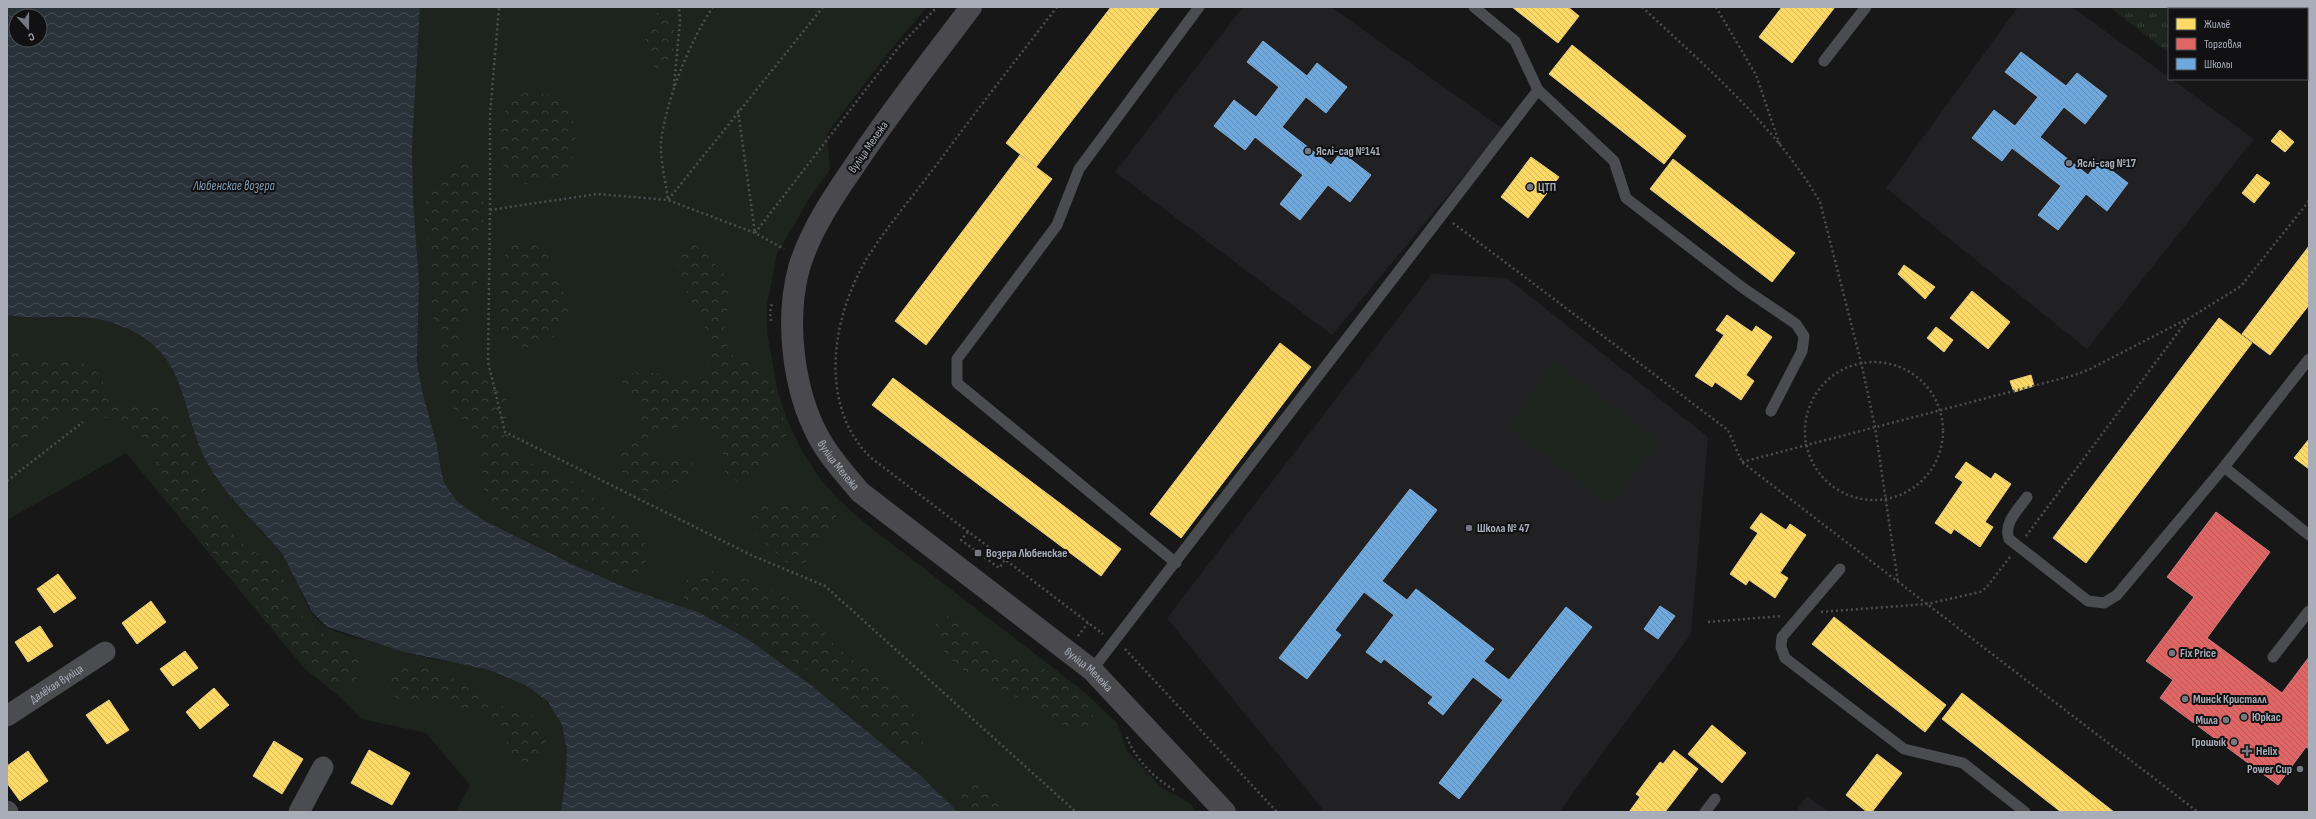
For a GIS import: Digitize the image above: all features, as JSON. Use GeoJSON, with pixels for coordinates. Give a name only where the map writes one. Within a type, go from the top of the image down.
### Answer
{"type":"FeatureCollection","features":[{"type":"Feature","properties":{"kind":"main road","name":"вуліца Мележа"},"geometry":{"type":"LineString","coordinates":[[971,7],[872,140],[832,198],[813,234],[800,267],[795,289],[791,336],[806,405],[818,436],[836,465],[860,492],[1092,670],[1225,812]]}},
{"type":"Feature","properties":{"kind":"street","name":"Далёкая вуліца"},"geometry":{"type":"LineString","coordinates":[[7,716],[105,652]]}},
{"type":"Feature","properties":{"kind":"street"},"geometry":{"type":"LineString","coordinates":[[299,812],[323,767]]}},
{"type":"Feature","properties":{"kind":"lane"},"geometry":{"type":"LineString","coordinates":[[1176,563],[957,383],[957,359],[1057,225],[1079,169],[1199,7]]}},
{"type":"Feature","properties":{"kind":"lane"},"geometry":{"type":"LineString","coordinates":[[1474,7],[1516,41],[1538,90],[1614,160],[1626,198],[1743,288],[1796,324],[1804,336],[1802,351],[1771,411]]}},
{"type":"Feature","properties":{"kind":"lane"},"geometry":{"type":"LineString","coordinates":[[1824,61],[1866,7]]}},
{"type":"Feature","properties":{"kind":"lane"},"geometry":{"type":"LineString","coordinates":[[1092,670],[1176,563],[1538,90]]}},
{"type":"Feature","properties":{"kind":"lane"},"geometry":{"type":"LineString","coordinates":[[2027,497],[2008,524],[2006,532],[2009,539],[2088,601],[2104,603],[2117,595],[2224,467],[2309,359]]}},
{"type":"Feature","properties":{"kind":"lane"},"geometry":{"type":"LineString","coordinates":[[2224,467],[2309,535]]}},
{"type":"Feature","properties":{"kind":"lane"},"geometry":{"type":"LineString","coordinates":[[1840,569],[1782,638],[1781,648],[1785,658],[1904,749],[1963,763],[2025,812]]}},
{"type":"Feature","properties":{"kind":"lane"},"geometry":{"type":"LineString","coordinates":[[2273,657],[2309,610]]}},
{"type":"Feature","properties":{"kind":"lane"},"geometry":{"type":"LineString","coordinates":[[1705,812],[1715,800]]}},
{"type":"Feature","properties":{"kind":"path"},"geometry":{"type":"LineString","coordinates":[[499,7],[490,114],[488,362],[505,432],[751,555],[825,586],[1076,812]]}},
{"type":"Feature","properties":{"kind":"path"},"geometry":{"type":"LineString","coordinates":[[668,200],[661,143],[674,89],[680,21],[679,7]]}},
{"type":"Feature","properties":{"kind":"path"},"geometry":{"type":"LineString","coordinates":[[674,89],[705,19],[713,7]]}},
{"type":"Feature","properties":{"kind":"path"},"geometry":{"type":"LineString","coordinates":[[668,200],[738,110],[823,7]]}},
{"type":"Feature","properties":{"kind":"path"},"geometry":{"type":"LineString","coordinates":[[755,233],[898,48],[937,7]]}},
{"type":"Feature","properties":{"kind":"path"},"geometry":{"type":"LineString","coordinates":[[1642,7],[1730,89],[1764,126],[1811,187],[1822,208],[1861,362],[1875,427],[1898,582]]}},
{"type":"Feature","properties":{"kind":"path"},"geometry":{"type":"LineString","coordinates":[[1716,7],[1756,75],[1780,148]]}},
{"type":"Feature","properties":{"kind":"path"},"geometry":{"type":"LineString","coordinates":[[738,110],[755,233]]}},
{"type":"Feature","properties":{"kind":"path"},"geometry":{"type":"LineString","coordinates":[[490,210],[597,194],[668,200],[755,233],[784,248],[783,255]]}},
{"type":"Feature","properties":{"kind":"path"},"geometry":{"type":"LineString","coordinates":[[1742,462],[2090,370],[2188,319],[2241,286],[2309,202]]}},
{"type":"Feature","properties":{"kind":"path"},"geometry":{"type":"LineString","coordinates":[[1442,215],[1728,430],[1742,462],[2198,812]]}},
{"type":"Feature","properties":{"kind":"path"},"geometry":{"type":"LineString","coordinates":[[772,327],[770,312],[773,297]]}},
{"type":"Feature","properties":{"kind":"path"},"geometry":{"type":"LineString","coordinates":[[1708,622],[1927,604],[1980,592],[1986,588],[2018,547],[2188,319]]}},
{"type":"Feature","properties":{"kind":"path"},"geometry":{"type":"LineString","coordinates":[[1861,362],[1886,362],[1910,370],[1929,387],[1940,409],[1944,433],[1939,456],[1927,476],[1908,492],[1886,500],[1864,500],[1838,490],[1826,482],[1813,465],[1805,445],[1805,417],[1816,392],[1835,372],[1861,362]]}},
{"type":"Feature","properties":{"kind":"path"},"geometry":{"type":"LineString","coordinates":[[7,481],[83,422]]}},
{"type":"Feature","properties":{"kind":"path"},"geometry":{"type":"LineString","coordinates":[[968,532],[961,540],[999,568],[1005,560]]}},
{"type":"Feature","properties":{"kind":"path"},"geometry":{"type":"LineString","coordinates":[[1076,639],[1088,623]]}},
{"type":"Feature","properties":{"kind":"path"},"geometry":{"type":"LineString","coordinates":[[1126,735],[1131,749],[1164,784]]}},
{"type":"Feature","properties":{"kind":"shaded area","name":"Яслі-сад №141"},"geometry":{"type":"Polygon","coordinates":[[[1243,7],[1331,7],[1503,129],[1332,335],[1115,172],[1243,7]]]}},
{"type":"Feature","properties":{"kind":"shaded area","name":"Яслі-сад №17"},"geometry":{"type":"Polygon","coordinates":[[[2018,7],[2072,7],[2168,77],[2168,80],[2173,80],[2254,139],[2087,349],[1886,188],[2018,7]]]}},
{"type":"Feature","properties":{"kind":"shaded area","name":"Школа № 47"},"geometry":{"type":"Polygon","coordinates":[[[1432,274],[1507,278],[1708,437],[1691,634],[1559,812],[1325,812],[1167,618],[1432,274]]]}},
{"type":"Feature","properties":{"kind":"shaded area"},"geometry":{"type":"Polygon","coordinates":[[[1807,796],[1828,812],[1795,812],[1807,796]]]}},
{"type":"Feature","properties":{"kind":"green space"},"geometry":{"type":"Polygon","coordinates":[[[420,7],[927,7],[892,48],[827,133],[830,170],[809,199],[777,254],[767,304],[767,332],[778,393],[788,422],[802,451],[818,476],[839,500],[866,524],[1082,690],[1117,723],[1127,751],[1161,787],[1190,803],[1197,812],[958,812],[921,776],[811,685],[748,639],[698,612],[632,590],[574,565],[485,521],[458,502],[444,482],[437,445],[422,391],[417,362],[419,282],[413,198],[412,148],[420,7]]]}},
{"type":"Feature","properties":{"kind":"green space"},"geometry":{"type":"Polygon","coordinates":[[[2109,7],[2223,7],[2168,8],[2168,52],[2109,7]]]}},
{"type":"Feature","properties":{"kind":"green space"},"geometry":{"type":"Polygon","coordinates":[[[662,10],[672,13],[674,34],[670,67],[668,72],[662,74],[657,70],[651,59],[645,39],[647,25],[650,19],[662,10]]]}},
{"type":"Feature","properties":{"kind":"green space"},"geometry":{"type":"Polygon","coordinates":[[[537,91],[559,102],[566,109],[575,126],[576,136],[572,160],[566,170],[557,177],[547,181],[539,184],[530,184],[514,180],[505,170],[500,149],[500,137],[505,113],[509,104],[519,95],[537,91]]]}},
{"type":"Feature","properties":{"kind":"green space"},"geometry":{"type":"Polygon","coordinates":[[[462,163],[470,165],[480,176],[483,198],[478,277],[474,294],[462,328],[461,342],[463,350],[473,362],[500,383],[504,390],[507,403],[508,437],[516,451],[536,466],[560,475],[574,483],[613,515],[639,533],[647,545],[648,552],[645,564],[638,573],[634,575],[616,576],[512,526],[489,505],[484,493],[480,444],[475,431],[458,415],[441,389],[438,376],[439,340],[434,327],[429,248],[424,214],[424,204],[447,173],[454,166],[462,163]]]}},
{"type":"Feature","properties":{"kind":"green space"},"geometry":{"type":"Polygon","coordinates":[[[532,240],[540,244],[546,251],[567,303],[567,319],[561,329],[553,337],[542,344],[531,347],[520,347],[510,342],[500,329],[498,321],[499,275],[508,250],[519,242],[532,240]]]}},
{"type":"Feature","properties":{"kind":"green space"},"geometry":{"type":"Polygon","coordinates":[[[694,243],[700,245],[704,249],[728,280],[730,298],[723,335],[725,342],[729,350],[738,359],[753,362],[763,367],[776,397],[785,424],[786,443],[780,455],[761,471],[744,480],[736,480],[730,478],[725,471],[723,453],[717,437],[707,429],[687,425],[680,426],[659,434],[653,440],[650,444],[652,454],[663,458],[684,456],[689,458],[693,462],[690,472],[686,477],[667,488],[658,491],[641,490],[627,479],[618,460],[623,450],[639,428],[640,423],[639,410],[625,391],[623,379],[633,373],[644,372],[687,379],[696,377],[704,371],[711,355],[708,338],[701,319],[682,282],[678,266],[681,253],[694,243]]]}},
{"type":"Feature","properties":{"kind":"green space"},"geometry":{"type":"Polygon","coordinates":[[[7,315],[21,317],[78,317],[107,321],[121,326],[144,338],[161,353],[173,369],[181,388],[200,448],[211,469],[236,503],[283,555],[293,573],[306,603],[318,620],[331,630],[343,634],[429,658],[468,664],[502,674],[530,688],[542,697],[560,722],[565,737],[567,756],[561,812],[456,812],[470,785],[426,733],[362,719],[339,696],[304,668],[126,453],[7,520],[7,315]]]}},
{"type":"Feature","properties":{"kind":"green space"},"geometry":{"type":"Polygon","coordinates":[[[7,351],[40,361],[72,361],[83,363],[98,374],[111,394],[120,402],[157,408],[164,411],[171,417],[185,433],[207,492],[224,521],[246,546],[272,564],[285,583],[298,610],[308,623],[322,633],[345,644],[358,653],[362,659],[362,667],[359,676],[352,681],[337,683],[321,677],[302,662],[168,498],[164,491],[151,450],[138,434],[127,426],[99,416],[69,416],[55,419],[38,427],[7,457],[7,351]]]}},
{"type":"Feature","properties":{"kind":"green space"},"geometry":{"type":"Polygon","coordinates":[[[1554,362],[1658,442],[1611,507],[1508,427],[1554,362]]]}},
{"type":"Feature","properties":{"kind":"green space"},"geometry":{"type":"Polygon","coordinates":[[[786,501],[814,502],[821,504],[833,511],[836,516],[837,523],[832,532],[817,542],[809,559],[804,563],[794,564],[786,562],[752,530],[751,516],[765,503],[786,501]]]}},
{"type":"Feature","properties":{"kind":"green space"},"geometry":{"type":"Polygon","coordinates":[[[704,571],[739,577],[762,585],[794,602],[808,613],[842,652],[881,677],[902,698],[920,726],[923,735],[923,743],[911,750],[894,745],[874,727],[831,681],[805,669],[746,629],[684,599],[682,591],[687,580],[692,575],[704,571]]]}},
{"type":"Feature","properties":{"kind":"green space"},"geometry":{"type":"Polygon","coordinates":[[[952,614],[964,620],[992,649],[1004,655],[1041,668],[1072,688],[1091,708],[1093,717],[1090,726],[1077,730],[1066,727],[1022,700],[962,669],[943,650],[934,632],[937,622],[952,614]]]}},
{"type":"Feature","properties":{"kind":"green space"},"geometry":{"type":"Polygon","coordinates":[[[411,663],[441,671],[495,704],[533,716],[540,724],[545,734],[546,748],[542,761],[530,767],[515,761],[499,726],[488,717],[477,712],[441,704],[412,703],[398,699],[392,695],[386,685],[386,678],[388,674],[396,666],[411,663]]]}},
{"type":"Feature","properties":{"kind":"green space"},"geometry":{"type":"Polygon","coordinates":[[[971,781],[987,784],[1015,812],[977,812],[974,810],[969,806],[960,793],[964,783],[971,781]]]}},
{"type":"Feature","properties":{"kind":"water","name":"Любенскае возера"},"geometry":{"type":"Polygon","coordinates":[[[7,7],[420,7],[412,148],[413,198],[419,282],[417,362],[422,391],[437,445],[444,482],[451,493],[458,502],[485,521],[574,565],[632,590],[698,612],[748,639],[811,685],[921,776],[958,812],[561,812],[566,775],[567,750],[562,725],[548,702],[527,686],[490,670],[404,652],[327,627],[312,612],[283,555],[236,503],[211,469],[200,448],[181,388],[173,369],[161,353],[144,338],[121,326],[107,321],[78,317],[21,317],[7,315],[7,7]]]}},
{"type":"Feature","properties":{"kind":"building: Жильё"},"geometry":{"type":"Polygon","coordinates":[[[1111,7],[1160,7],[1036,167],[1006,143],[1111,7]]]}},
{"type":"Feature","properties":{"kind":"building: Жильё"},"geometry":{"type":"Polygon","coordinates":[[[1512,7],[1568,7],[1579,16],[1558,43],[1512,7]]]}},
{"type":"Feature","properties":{"kind":"building: Жильё"},"geometry":{"type":"Polygon","coordinates":[[[1782,7],[1835,7],[1792,63],[1759,37],[1782,7]]]}},
{"type":"Feature","properties":{"kind":"building: Жильё"},"geometry":{"type":"Polygon","coordinates":[[[1572,45],[1686,136],[1664,164],[1549,74],[1572,45]]]}},
{"type":"Feature","properties":{"kind":"building: Жильё"},"geometry":{"type":"Polygon","coordinates":[[[2280,130],[2294,142],[2285,152],[2271,141],[2280,130]]]}},
{"type":"Feature","properties":{"kind":"building: Жильё"},"geometry":{"type":"Polygon","coordinates":[[[1020,155],[1052,179],[926,345],[895,321],[1020,155]]]}},
{"type":"Feature","properties":{"kind":"building: Жильё","name":"ЦТП"},"geometry":{"type":"Polygon","coordinates":[[[1531,157],[1559,177],[1528,218],[1501,197],[1531,157]]]}},
{"type":"Feature","properties":{"kind":"building: Жильё"},"geometry":{"type":"Polygon","coordinates":[[[1673,159],[1795,253],[1772,282],[1650,189],[1673,159]]]}},
{"type":"Feature","properties":{"kind":"building: Жильё"},"geometry":{"type":"Polygon","coordinates":[[[2257,174],[2270,183],[2254,203],[2242,193],[2257,174]]]}},
{"type":"Feature","properties":{"kind":"building: Жильё"},"geometry":{"type":"Polygon","coordinates":[[[2309,246],[2309,305],[2270,355],[2242,334],[2309,246]]]}},
{"type":"Feature","properties":{"kind":"building: Жильё"},"geometry":{"type":"Polygon","coordinates":[[[1904,265],[1935,287],[1925,299],[1898,274],[1904,265]]]}},
{"type":"Feature","properties":{"kind":"building: Жильё"},"geometry":{"type":"Polygon","coordinates":[[[1972,291],[2010,322],[1988,349],[1950,318],[1972,291]]]}},
{"type":"Feature","properties":{"kind":"building: Жильё"},"geometry":{"type":"Polygon","coordinates":[[[1727,315],[1752,332],[1756,326],[1772,337],[1746,375],[1754,381],[1741,400],[1715,382],[1712,387],[1695,376],[1724,335],[1716,330],[1727,315]]]}},
{"type":"Feature","properties":{"kind":"building: Жильё"},"geometry":{"type":"Polygon","coordinates":[[[2219,318],[2252,343],[2086,563],[2053,538],[2219,318]]]}},
{"type":"Feature","properties":{"kind":"building: Жильё"},"geometry":{"type":"Polygon","coordinates":[[[1936,327],[1953,340],[1944,352],[1927,338],[1936,327]]]}},
{"type":"Feature","properties":{"kind":"building: Жильё"},"geometry":{"type":"Polygon","coordinates":[[[1280,343],[1311,367],[1181,538],[1150,514],[1280,343]]]}},
{"type":"Feature","properties":{"kind":"building: Жильё"},"geometry":{"type":"Polygon","coordinates":[[[2031,375],[2034,386],[2014,392],[2010,381],[2031,375]]]}},
{"type":"Feature","properties":{"kind":"building: Жильё"},"geometry":{"type":"Polygon","coordinates":[[[893,378],[1121,549],[1101,576],[872,405],[893,378]]]}},
{"type":"Feature","properties":{"kind":"building: Жильё"},"geometry":{"type":"Polygon","coordinates":[[[2309,439],[2309,469],[2294,458],[2309,439]]]}},
{"type":"Feature","properties":{"kind":"building: Жильё"},"geometry":{"type":"Polygon","coordinates":[[[1966,462],[1991,479],[1995,473],[2011,484],[1985,522],[1993,527],[1980,547],[1954,529],[1951,534],[1935,523],[1963,482],[1955,477],[1966,462]]]}},
{"type":"Feature","properties":{"kind":"building: Жильё"},"geometry":{"type":"Polygon","coordinates":[[[1761,513],[1786,530],[1790,524],[1806,535],[1780,573],[1788,578],[1775,598],[1749,580],[1746,585],[1730,574],[1758,533],[1750,528],[1761,513]]]}},
{"type":"Feature","properties":{"kind":"building: Жильё"},"geometry":{"type":"Polygon","coordinates":[[[58,574],[76,598],[54,613],[37,589],[58,574]]]}},
{"type":"Feature","properties":{"kind":"building: Жильё"},"geometry":{"type":"Polygon","coordinates":[[[151,601],[166,622],[137,644],[122,623],[151,601]]]}},
{"type":"Feature","properties":{"kind":"building: Жильё"},"geometry":{"type":"Polygon","coordinates":[[[1834,617],[1946,705],[1925,732],[1812,644],[1834,617]]]}},
{"type":"Feature","properties":{"kind":"building: Жильё"},"geometry":{"type":"Polygon","coordinates":[[[40,626],[53,646],[28,662],[15,642],[40,626]]]}},
{"type":"Feature","properties":{"kind":"building: Жильё"},"geometry":{"type":"Polygon","coordinates":[[[185,651],[198,668],[173,686],[160,669],[185,651]]]}},
{"type":"Feature","properties":{"kind":"building: Жильё"},"geometry":{"type":"Polygon","coordinates":[[[214,688],[229,705],[200,729],[186,712],[214,688]]]}},
{"type":"Feature","properties":{"kind":"building: Жильё"},"geometry":{"type":"Polygon","coordinates":[[[1962,693],[2114,812],[2061,812],[1942,719],[1962,693]]]}},
{"type":"Feature","properties":{"kind":"building: Жильё"},"geometry":{"type":"Polygon","coordinates":[[[109,700],[129,730],[107,744],[86,715],[109,700]]]}},
{"type":"Feature","properties":{"kind":"building: Жильё"},"geometry":{"type":"Polygon","coordinates":[[[1712,725],[1746,753],[1722,783],[1688,754],[1712,725]]]}},
{"type":"Feature","properties":{"kind":"building: Жильё"},"geometry":{"type":"Polygon","coordinates":[[[274,741],[303,759],[282,794],[253,776],[274,741]]]}},
{"type":"Feature","properties":{"kind":"building: Жильё"},"geometry":{"type":"Polygon","coordinates":[[[369,750],[410,773],[392,805],[351,783],[369,750]]]}},
{"type":"Feature","properties":{"kind":"building: Жильё"},"geometry":{"type":"Polygon","coordinates":[[[1674,750],[1698,769],[1665,812],[1629,812],[1640,797],[1636,794],[1660,762],[1663,764],[1674,750]]]}},
{"type":"Feature","properties":{"kind":"building: Жильё"},"geometry":{"type":"Polygon","coordinates":[[[28,751],[48,781],[20,801],[7,783],[7,766],[28,751]]]}},
{"type":"Feature","properties":{"kind":"building: Жильё"},"geometry":{"type":"Polygon","coordinates":[[[1877,754],[1902,773],[1872,812],[1867,812],[1846,795],[1877,754]]]}},
{"type":"Feature","properties":{"kind":"building: Торговля"},"geometry":{"type":"Polygon","coordinates":[[[2216,512],[2270,552],[2207,638],[2282,693],[2309,657],[2309,749],[2306,747],[2278,785],[2160,698],[2173,680],[2146,661],[2194,597],[2167,577],[2216,512]]]}},
{"type":"Feature","properties":{"kind":"building: Школы"},"geometry":{"type":"Polygon","coordinates":[[[1263,41],[1307,76],[1317,63],[1347,87],[1326,113],[1306,97],[1282,127],[1331,165],[1341,152],[1371,175],[1350,202],[1328,185],[1300,220],[1280,204],[1303,175],[1255,137],[1245,150],[1214,126],[1234,100],[1256,117],[1279,87],[1247,62],[1263,41]]]}},
{"type":"Feature","properties":{"kind":"building: Школы"},"geometry":{"type":"Polygon","coordinates":[[[2021,52],[2066,86],[2077,73],[2107,96],[2085,124],[2064,107],[2040,137],[2088,175],[2099,161],[2128,183],[2107,211],[2086,194],[2058,230],[2038,215],[2061,186],[2012,148],[2002,161],[1972,138],[1994,110],[2015,126],[2038,97],[2005,72],[2021,52]]]}},
{"type":"Feature","properties":{"kind":"building: Школы"},"geometry":{"type":"Polygon","coordinates":[[[1410,489],[1437,510],[1382,581],[1407,600],[1416,589],[1494,649],[1484,661],[1509,680],[1566,607],[1592,627],[1459,799],[1439,783],[1503,700],[1473,677],[1443,715],[1428,703],[1433,697],[1384,659],[1381,663],[1366,652],[1394,615],[1364,592],[1335,630],[1341,635],[1307,679],[1279,658],[1410,489]]]}},
{"type":"Feature","properties":{"kind":"building: Школы"},"geometry":{"type":"Polygon","coordinates":[[[1660,606],[1675,616],[1658,639],[1644,629],[1660,606]]]}},
{"type":"Feature","properties":{"kind":"place","name":"Яслі-сад №141"},"geometry":{"type":"Point","coordinates":[1308,151]}},
{"type":"Feature","properties":{"kind":"place","name":"Яслі-сад №17"},"geometry":{"type":"Point","coordinates":[2069,163]}},
{"type":"Feature","properties":{"kind":"place","name":"ЦТП"},"geometry":{"type":"Point","coordinates":[1530,187]}},
{"type":"Feature","properties":{"kind":"place","name":"Школа № 47"},"geometry":{"type":"Point","coordinates":[1469,528]}},
{"type":"Feature","properties":{"kind":"place","name":"Возера Любенскае"},"geometry":{"type":"Point","coordinates":[978,553]}},
{"type":"Feature","properties":{"kind":"place","name":"Fix Price"},"geometry":{"type":"Point","coordinates":[2172,653]}},
{"type":"Feature","properties":{"kind":"place","name":"Минск Кристалл"},"geometry":{"type":"Point","coordinates":[2185,699]}},
{"type":"Feature","properties":{"kind":"place","name":"Юркас"},"geometry":{"type":"Point","coordinates":[2244,717]}},
{"type":"Feature","properties":{"kind":"place","name":"Мила"},"geometry":{"type":"Point","coordinates":[2226,720]}},
{"type":"Feature","properties":{"kind":"place","name":"Грошык"},"geometry":{"type":"Point","coordinates":[2234,742]}},
{"type":"Feature","properties":{"kind":"place","name":"Helix"},"geometry":{"type":"Point","coordinates":[2247,751]}},
{"type":"Feature","properties":{"kind":"place","name":"Power Cup"},"geometry":{"type":"Point","coordinates":[2300,769]}}]}
